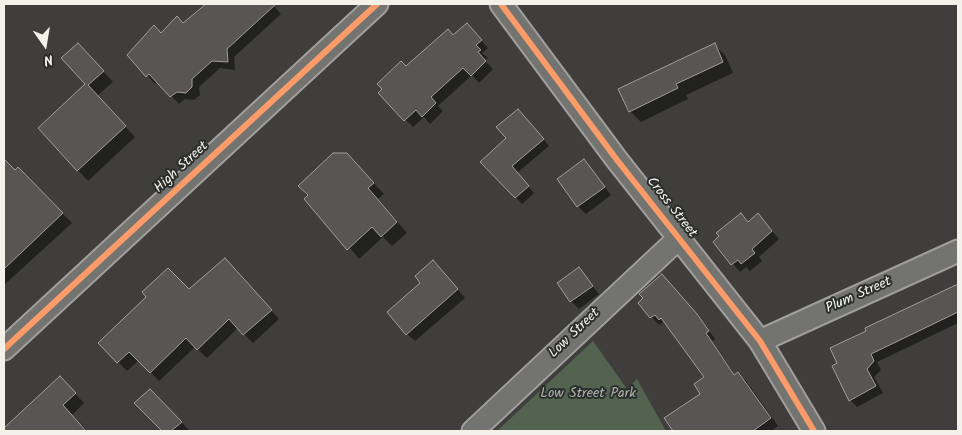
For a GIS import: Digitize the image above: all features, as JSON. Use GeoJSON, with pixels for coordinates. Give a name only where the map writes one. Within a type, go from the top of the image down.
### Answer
{"type":"FeatureCollection","features":[{"type":"Feature","properties":{"kind":"street","name":"High Street"},"geometry":{"type":"LineString","coordinates":[[4,349],[377,4]]}},
{"type":"Feature","properties":{"kind":"street","name":"Cross Street"},"geometry":{"type":"LineString","coordinates":[[501,4],[617,160],[760,341],[814,431]]}},
{"type":"Feature","properties":{"kind":"street","name":"Low Street"},"geometry":{"type":"LineString","coordinates":[[473,431],[679,238]]}},
{"type":"Feature","properties":{"kind":"street","name":"Plum Street"},"geometry":{"type":"LineString","coordinates":[[760,341],[958,251]]}},
{"type":"Feature","properties":{"kind":"green space","name":"Low Street Park"},"geometry":{"type":"Polygon","coordinates":[[[593,341],[627,389],[637,379],[666,431],[497,431],[593,341]]]}},
{"type":"Feature","properties":{"kind":"building"},"geometry":{"type":"Polygon","coordinates":[[[206,4],[276,4],[227,49],[228,62],[212,61],[192,79],[192,87],[186,93],[177,92],[170,97],[149,74],[146,77],[127,55],[154,25],[161,33],[177,16],[183,23],[206,4]]]}},
{"type":"Feature","properties":{"kind":"building"},"geometry":{"type":"Polygon","coordinates":[[[467,23],[482,40],[476,45],[481,50],[478,52],[486,61],[471,76],[463,68],[431,97],[436,103],[422,117],[416,110],[404,121],[378,93],[382,89],[377,84],[401,61],[406,66],[448,29],[453,35],[467,23]]]}},
{"type":"Feature","properties":{"kind":"building"},"geometry":{"type":"Polygon","coordinates":[[[78,43],[104,71],[88,85],[126,126],[77,171],[38,128],[85,84],[61,58],[78,43]]]}},
{"type":"Feature","properties":{"kind":"building"},"geometry":{"type":"Polygon","coordinates":[[[715,43],[723,62],[676,84],[678,88],[629,112],[618,89],[715,43]]]}},
{"type":"Feature","properties":{"kind":"building"},"geometry":{"type":"Polygon","coordinates":[[[518,109],[544,139],[512,166],[529,186],[515,198],[480,162],[506,138],[496,127],[518,109]]]}},
{"type":"Feature","properties":{"kind":"building"},"geometry":{"type":"Polygon","coordinates":[[[333,153],[347,153],[374,183],[368,188],[397,222],[381,237],[372,227],[347,250],[304,199],[308,195],[298,186],[333,153]]]}},
{"type":"Feature","properties":{"kind":"building"},"geometry":{"type":"Polygon","coordinates":[[[4,159],[15,170],[18,167],[63,213],[4,269],[4,159]]]}},
{"type":"Feature","properties":{"kind":"building"},"geometry":{"type":"Polygon","coordinates":[[[584,159],[605,187],[577,207],[557,179],[584,159]]]}},
{"type":"Feature","properties":{"kind":"building"},"geometry":{"type":"Polygon","coordinates":[[[741,213],[748,222],[758,213],[772,231],[752,249],[755,253],[741,264],[738,260],[731,265],[713,242],[719,236],[716,233],[741,213]]]}},
{"type":"Feature","properties":{"kind":"building"},"geometry":{"type":"Polygon","coordinates":[[[225,258],[272,310],[243,335],[229,319],[197,350],[186,338],[150,373],[129,352],[117,363],[98,343],[146,297],[142,292],[168,268],[189,289],[225,258]]]}},
{"type":"Feature","properties":{"kind":"building"},"geometry":{"type":"Polygon","coordinates":[[[433,260],[458,289],[406,335],[387,312],[420,283],[415,276],[433,260]]]}},
{"type":"Feature","properties":{"kind":"building"},"geometry":{"type":"Polygon","coordinates":[[[579,267],[593,286],[570,302],[557,283],[579,267]]]}},
{"type":"Feature","properties":{"kind":"building"},"geometry":{"type":"Polygon","coordinates":[[[662,274],[697,314],[709,331],[706,333],[734,375],[738,372],[771,418],[753,431],[673,431],[664,418],[700,394],[694,384],[704,377],[661,318],[659,320],[655,315],[650,318],[638,303],[643,298],[639,294],[662,274]]]}},
{"type":"Feature","properties":{"kind":"building"},"geometry":{"type":"Polygon","coordinates":[[[958,284],[958,312],[871,354],[874,361],[867,369],[876,386],[849,401],[832,366],[837,363],[830,348],[866,331],[865,328],[958,284]]]}},
{"type":"Feature","properties":{"kind":"building"},"geometry":{"type":"Polygon","coordinates":[[[60,376],[76,393],[63,405],[86,431],[4,431],[4,428],[60,376]]]}},
{"type":"Feature","properties":{"kind":"building"},"geometry":{"type":"Polygon","coordinates":[[[150,389],[182,422],[171,431],[162,431],[134,403],[150,389]]]}},
{"type":"Feature","properties":{"kind":"cycle path"},"geometry":{"type":"LineString","coordinates":[[4,349],[377,4]]}},
{"type":"Feature","properties":{"kind":"cycle path"},"geometry":{"type":"LineString","coordinates":[[501,4],[617,160],[760,341],[814,431]]}}]}
